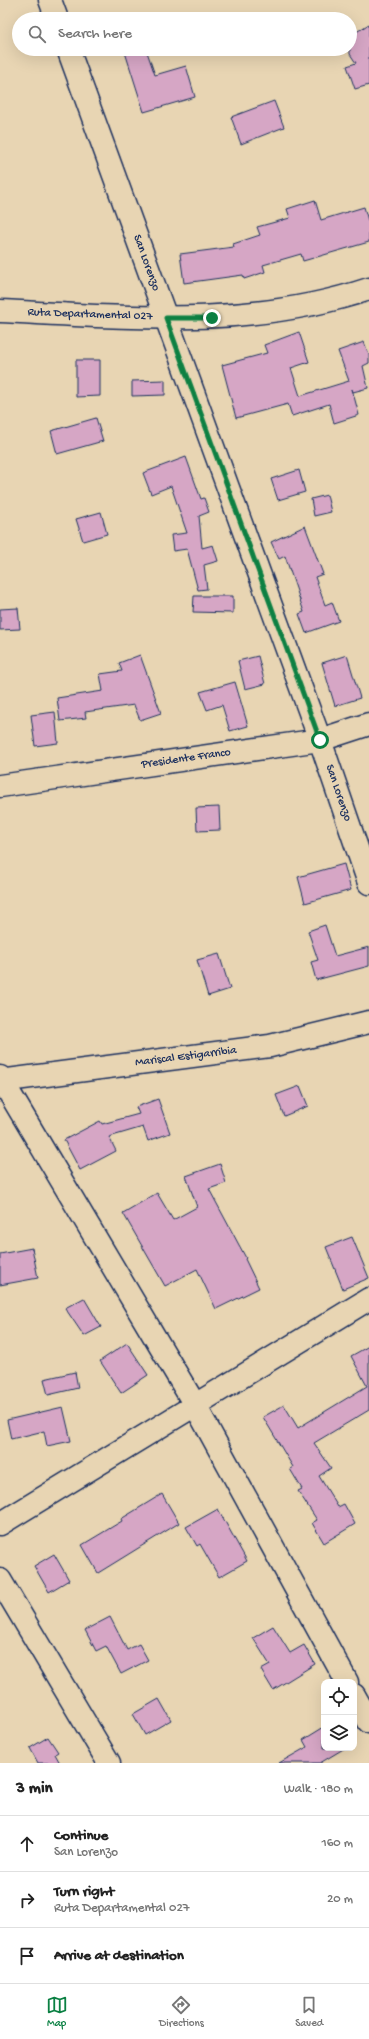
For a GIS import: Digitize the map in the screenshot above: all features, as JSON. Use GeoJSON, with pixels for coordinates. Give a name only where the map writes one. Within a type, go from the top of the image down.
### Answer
{"type":"FeatureCollection","features":[{"type":"Feature","properties":{"kind":"street"},"geometry":{"type":"LineString","coordinates":[[50,0],[54,12]]}},
{"type":"Feature","properties":{"kind":"street","name":"San Lorenzo"},"geometry":{"type":"LineString","coordinates":[[71,56],[320,740],[369,883]]}},
{"type":"Feature","properties":{"kind":"street","name":"Ruta Departamental 027"},"geometry":{"type":"LineString","coordinates":[[0,311],[166,318],[212,318],[276,310],[348,296],[369,289]]}},
{"type":"Feature","properties":{"kind":"street","name":"Presidente Franco"},"geometry":{"type":"LineString","coordinates":[[0,786],[320,740],[369,724]]}},
{"type":"Feature","properties":{"kind":"street","name":"Mariscal Estigarribia"},"geometry":{"type":"LineString","coordinates":[[0,1080],[270,1046],[369,1022]]}},
{"type":"Feature","properties":{"kind":"street"},"geometry":{"type":"LineString","coordinates":[[0,1080],[195,1405],[345,1679]]}},
{"type":"Feature","properties":{"kind":"street"},"geometry":{"type":"LineString","coordinates":[[0,1524],[369,1298]]}},
{"type":"Feature","properties":{"kind":"street"},"geometry":{"type":"LineString","coordinates":[[0,1580],[109,1763]]}},
{"type":"Feature","properties":{"kind":"street"},"geometry":{"type":"LineString","coordinates":[[357,1700],[369,1722]]}},
{"type":"Feature","properties":{"kind":"building"},"geometry":{"type":"Polygon","coordinates":[[[369,24],[369,85],[355,89],[347,66],[356,63],[351,56],[357,56],[357,32],[369,24]]]}},
{"type":"Feature","properties":{"kind":"building"},"geometry":{"type":"Polygon","coordinates":[[[126,56],[148,56],[155,75],[186,66],[195,97],[144,112],[126,56]]]}},
{"type":"Feature","properties":{"kind":"building"},"geometry":{"type":"Polygon","coordinates":[[[274,101],[284,127],[241,144],[231,117],[274,101]]]}},
{"type":"Feature","properties":{"kind":"building"},"geometry":{"type":"Polygon","coordinates":[[[315,200],[321,220],[364,207],[369,224],[369,242],[303,261],[301,254],[263,265],[265,272],[244,279],[243,275],[184,283],[180,254],[234,247],[233,244],[260,235],[257,227],[290,218],[287,209],[315,200]]]}},
{"type":"Feature","properties":{"kind":"building"},"geometry":{"type":"Polygon","coordinates":[[[299,332],[309,362],[291,368],[300,396],[349,381],[338,351],[364,342],[369,355],[369,363],[363,366],[368,388],[353,392],[352,389],[359,415],[334,423],[329,404],[292,416],[288,404],[236,418],[222,365],[267,353],[264,345],[299,332]]]}},
{"type":"Feature","properties":{"kind":"building"},"geometry":{"type":"Polygon","coordinates":[[[76,360],[100,360],[100,396],[76,397],[76,360]]]}},
{"type":"Feature","properties":{"kind":"building"},"geometry":{"type":"Polygon","coordinates":[[[165,380],[165,395],[132,396],[132,381],[165,380]]]}},
{"type":"Feature","properties":{"kind":"building"},"geometry":{"type":"Polygon","coordinates":[[[96,418],[103,441],[57,454],[51,431],[96,418]]]}},
{"type":"Feature","properties":{"kind":"building"},"geometry":{"type":"Polygon","coordinates":[[[186,457],[201,499],[204,498],[209,512],[199,516],[202,548],[213,545],[218,561],[204,565],[207,589],[198,590],[187,549],[173,551],[171,535],[187,533],[171,486],[151,494],[143,473],[186,457]]]}},
{"type":"Feature","properties":{"kind":"building"},"geometry":{"type":"Polygon","coordinates":[[[299,470],[305,492],[278,500],[271,479],[299,470]]]}},
{"type":"Feature","properties":{"kind":"building"},"geometry":{"type":"Polygon","coordinates":[[[327,495],[331,512],[314,516],[311,499],[327,495]]]}},
{"type":"Feature","properties":{"kind":"building"},"geometry":{"type":"Polygon","coordinates":[[[101,512],[107,534],[83,541],[76,519],[101,512]]]}},
{"type":"Feature","properties":{"kind":"building"},"geometry":{"type":"Polygon","coordinates":[[[305,526],[323,574],[315,577],[325,605],[332,602],[339,621],[306,633],[299,614],[304,612],[285,556],[279,559],[271,542],[305,526]]]}},
{"type":"Feature","properties":{"kind":"building"},"geometry":{"type":"Polygon","coordinates":[[[194,596],[233,596],[233,613],[193,612],[194,596]]]}},
{"type":"Feature","properties":{"kind":"building"},"geometry":{"type":"Polygon","coordinates":[[[18,608],[20,629],[0,630],[0,609],[18,608]]]}},
{"type":"Feature","properties":{"kind":"building"},"geometry":{"type":"Polygon","coordinates":[[[140,655],[161,713],[140,720],[134,705],[85,712],[86,718],[60,721],[57,698],[103,691],[100,674],[122,671],[119,663],[140,655]]]}},
{"type":"Feature","properties":{"kind":"building"},"geometry":{"type":"Polygon","coordinates":[[[347,655],[360,698],[335,706],[322,663],[347,655]]]}},
{"type":"Feature","properties":{"kind":"building"},"geometry":{"type":"Polygon","coordinates":[[[258,656],[265,684],[245,689],[238,661],[258,656]]]}},
{"type":"Feature","properties":{"kind":"building"},"geometry":{"type":"Polygon","coordinates":[[[235,682],[248,726],[230,731],[222,705],[207,710],[200,692],[235,682]]]}},
{"type":"Feature","properties":{"kind":"building"},"geometry":{"type":"Polygon","coordinates":[[[55,712],[58,743],[35,746],[31,715],[55,712]]]}},
{"type":"Feature","properties":{"kind":"building"},"geometry":{"type":"Polygon","coordinates":[[[219,807],[220,830],[197,831],[196,808],[219,807]]]}},
{"type":"Feature","properties":{"kind":"building"},"geometry":{"type":"Polygon","coordinates":[[[344,864],[351,890],[305,903],[298,877],[344,864]]]}},
{"type":"Feature","properties":{"kind":"building"},"geometry":{"type":"Polygon","coordinates":[[[325,925],[335,956],[369,947],[369,966],[316,980],[311,962],[318,960],[308,931],[325,925]]]}},
{"type":"Feature","properties":{"kind":"building"},"geometry":{"type":"Polygon","coordinates":[[[219,954],[230,989],[208,996],[197,960],[219,954]]]}},
{"type":"Feature","properties":{"kind":"building"},"geometry":{"type":"Polygon","coordinates":[[[300,1086],[308,1106],[284,1116],[276,1095],[300,1086]]]}},
{"type":"Feature","properties":{"kind":"building"},"geometry":{"type":"Polygon","coordinates":[[[158,1099],[170,1133],[148,1141],[143,1127],[109,1137],[116,1151],[80,1170],[64,1140],[100,1121],[102,1124],[139,1114],[136,1107],[158,1099]]]}},
{"type":"Feature","properties":{"kind":"building"},"geometry":{"type":"Polygon","coordinates":[[[220,1164],[226,1183],[209,1189],[246,1258],[245,1259],[259,1288],[216,1309],[197,1269],[165,1286],[123,1213],[157,1193],[173,1220],[197,1207],[186,1176],[220,1164]]]}},
{"type":"Feature","properties":{"kind":"building"},"geometry":{"type":"Polygon","coordinates":[[[352,1237],[369,1278],[343,1289],[326,1247],[352,1237]]]}},
{"type":"Feature","properties":{"kind":"building"},"geometry":{"type":"Polygon","coordinates":[[[32,1248],[38,1278],[0,1285],[0,1254],[32,1248]]]}},
{"type":"Feature","properties":{"kind":"building"},"geometry":{"type":"Polygon","coordinates":[[[84,1298],[101,1327],[84,1336],[65,1308],[84,1298]]]}},
{"type":"Feature","properties":{"kind":"building"},"geometry":{"type":"Polygon","coordinates":[[[127,1343],[148,1375],[121,1393],[100,1361],[127,1343]]]}},
{"type":"Feature","properties":{"kind":"building"},"geometry":{"type":"Polygon","coordinates":[[[369,1346],[369,1410],[314,1443],[331,1468],[319,1476],[338,1507],[344,1504],[355,1524],[324,1543],[312,1523],[317,1520],[298,1491],[302,1489],[290,1469],[293,1467],[263,1417],[284,1405],[298,1428],[367,1386],[351,1356],[369,1346]]]}},
{"type":"Feature","properties":{"kind":"building"},"geometry":{"type":"Polygon","coordinates":[[[75,1372],[78,1388],[48,1395],[44,1379],[75,1372]]]}},
{"type":"Feature","properties":{"kind":"building"},"geometry":{"type":"Polygon","coordinates":[[[63,1407],[71,1441],[47,1446],[44,1431],[11,1439],[7,1420],[63,1407]]]}},
{"type":"Feature","properties":{"kind":"building"},"geometry":{"type":"Polygon","coordinates":[[[162,1494],[179,1523],[98,1573],[82,1545],[122,1521],[121,1519],[162,1494]]]}},
{"type":"Feature","properties":{"kind":"building"},"geometry":{"type":"Polygon","coordinates":[[[218,1509],[247,1561],[219,1577],[200,1544],[197,1546],[186,1527],[218,1509]]]}},
{"type":"Feature","properties":{"kind":"building"},"geometry":{"type":"Polygon","coordinates":[[[54,1554],[69,1580],[49,1592],[34,1566],[54,1554]]]}},
{"type":"Feature","properties":{"kind":"building"},"geometry":{"type":"Polygon","coordinates":[[[110,1617],[127,1650],[139,1644],[148,1660],[121,1674],[106,1646],[96,1651],[85,1630],[110,1617]]]}},
{"type":"Feature","properties":{"kind":"building"},"geometry":{"type":"Polygon","coordinates":[[[273,1626],[290,1653],[304,1645],[315,1664],[273,1690],[261,1670],[270,1665],[253,1638],[273,1626]]]}},
{"type":"Feature","properties":{"kind":"building"},"geometry":{"type":"Polygon","coordinates":[[[159,1699],[171,1720],[145,1735],[133,1714],[159,1699]]]}},
{"type":"Feature","properties":{"kind":"building"},"geometry":{"type":"Polygon","coordinates":[[[321,1729],[321,1751],[340,1751],[320,1763],[279,1763],[307,1747],[303,1740],[321,1729]]]}},
{"type":"Feature","properties":{"kind":"building"},"geometry":{"type":"Polygon","coordinates":[[[48,1737],[58,1752],[55,1754],[60,1763],[38,1763],[30,1748],[48,1737]]]}},
{"type":"Feature","properties":{"kind":"route"},"geometry":{"type":"LineString","coordinates":[[212,318],[166,318],[320,740]]}}]}
